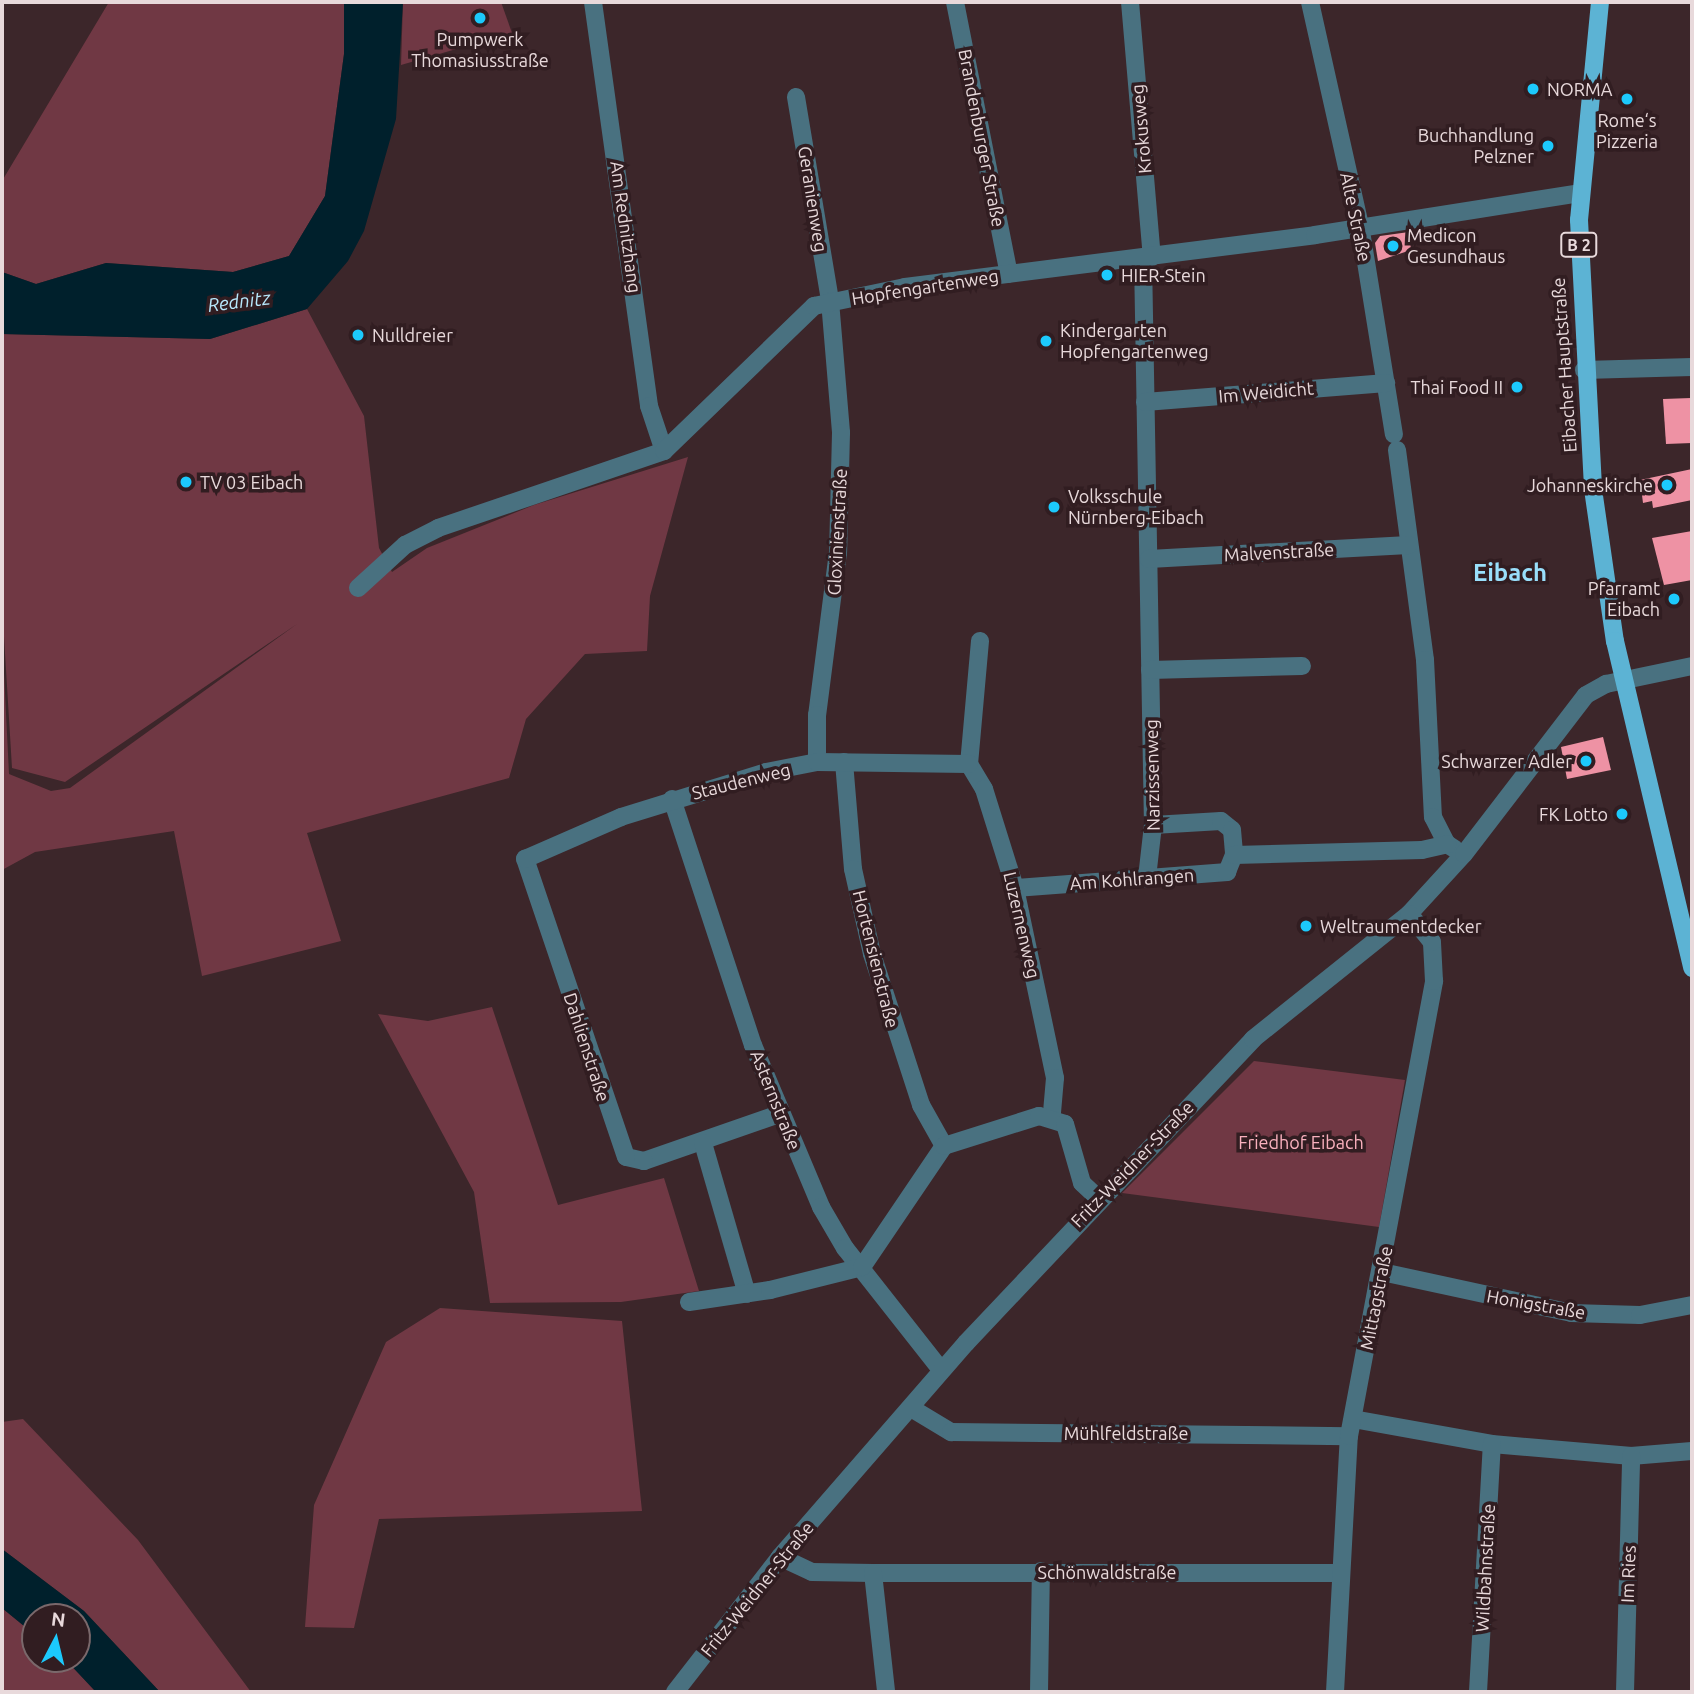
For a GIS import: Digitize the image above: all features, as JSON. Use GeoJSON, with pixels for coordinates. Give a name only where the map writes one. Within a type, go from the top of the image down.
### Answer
{"type":"FeatureCollection","features":[{"type":"Feature","properties":{"kind":"main road","name":"Eibacher Hauptstraße"},"geometry":{"type":"LineString","coordinates":[[1600,2],[1580,193],[1584,370],[1599,537],[1624,679],[1692,968]]}},
{"type":"Feature","properties":{"kind":"street","name":"Am Rednitzhang"},"geometry":{"type":"LineString","coordinates":[[593,2],[649,406],[664,451]]}},
{"type":"Feature","properties":{"kind":"street","name":"Brandenburger Straße"},"geometry":{"type":"LineString","coordinates":[[955,2],[1009,274]]}},
{"type":"Feature","properties":{"kind":"street","name":"Krokusweg"},"geometry":{"type":"LineString","coordinates":[[1130,2],[1147,258]]}},
{"type":"Feature","properties":{"kind":"street","name":"Alte Straße"},"geometry":{"type":"LineString","coordinates":[[1310,2],[1360,225],[1386,383],[1424,660],[1433,817],[1447,844]]}},
{"type":"Feature","properties":{"kind":"street","name":"Geranienweg"},"geometry":{"type":"LineString","coordinates":[[796,97],[830,301]]}},
{"type":"Feature","properties":{"kind":"street","name":"Hopfengartenweg"},"geometry":{"type":"LineString","coordinates":[[358,588],[405,545],[438,528],[664,451],[814,306],[830,301],[1009,274],[1147,258],[1580,193]]}},
{"type":"Feature","properties":{"kind":"street","name":"Narzissenweg"},"geometry":{"type":"LineString","coordinates":[[1147,258],[1145,402],[1153,825],[1147,878]]}},
{"type":"Feature","properties":{"kind":"street","name":"Gloxinienstraße"},"geometry":{"type":"LineString","coordinates":[[817,762],[841,492],[830,301]]}},
{"type":"Feature","properties":{"kind":"street"},"geometry":{"type":"LineString","coordinates":[[1584,370],[1692,367]]}},
{"type":"Feature","properties":{"kind":"street","name":"Im Weidicht"},"geometry":{"type":"LineString","coordinates":[[1145,402],[1386,383]]}},
{"type":"Feature","properties":{"kind":"street","name":"Malvenstraße"},"geometry":{"type":"LineString","coordinates":[[1149,559],[1409,545]]}},
{"type":"Feature","properties":{"kind":"street"},"geometry":{"type":"LineString","coordinates":[[969,764],[980,641]]}},
{"type":"Feature","properties":{"kind":"street"},"geometry":{"type":"LineString","coordinates":[[1150,670],[1303,666]]}},
{"type":"Feature","properties":{"kind":"street","name":"Fritz-Weidner-Straße"},"geometry":{"type":"LineString","coordinates":[[675,1692],[780,1557],[911,1408],[940,1370],[1098,1198],[1253,1039],[1409,914],[1464,854],[1580,700],[1591,690],[1624,679],[1692,666]]}},
{"type":"Feature","properties":{"kind":"street","name":"Staudenweg"},"geometry":{"type":"LineString","coordinates":[[525,859],[672,799],[817,762],[969,764]]}},
{"type":"Feature","properties":{"kind":"street","name":"Hortensienstraße"},"geometry":{"type":"LineString","coordinates":[[844,762],[848,834],[872,954],[921,1105],[944,1146]]}},
{"type":"Feature","properties":{"kind":"street","name":"Luzernenweg"},"geometry":{"type":"LineString","coordinates":[[969,764],[984,789],[1015,888],[1055,1078],[1052,1116]]}},
{"type":"Feature","properties":{"kind":"street","name":"Asternstraße"},"geometry":{"type":"LineString","coordinates":[[672,799],[718,949],[779,1114],[821,1207],[862,1267],[940,1370]]}},
{"type":"Feature","properties":{"kind":"street"},"geometry":{"type":"LineString","coordinates":[[1153,825],[1221,821],[1232,830],[1234,855],[1422,850],[1447,844],[1464,854]]}},
{"type":"Feature","properties":{"kind":"street","name":"Am Kohlrangen"},"geometry":{"type":"LineString","coordinates":[[1015,888],[1227,872],[1234,855]]}},
{"type":"Feature","properties":{"kind":"street","name":"Dahlienstraße"},"geometry":{"type":"LineString","coordinates":[[525,859],[621,1150],[632,1160],[644,1161],[703,1143],[779,1114]]}},
{"type":"Feature","properties":{"kind":"street","name":"Mittagstraße"},"geometry":{"type":"LineString","coordinates":[[1335,1692],[1351,1427],[1382,1272],[1434,981],[1432,942],[1409,914]]}},
{"type":"Feature","properties":{"kind":"street"},"geometry":{"type":"LineString","coordinates":[[689,1302],[747,1294],[862,1267],[944,1146],[1052,1116],[1065,1124],[1082,1183],[1098,1198]]}},
{"type":"Feature","properties":{"kind":"street"},"geometry":{"type":"LineString","coordinates":[[703,1143],[747,1294]]}},
{"type":"Feature","properties":{"kind":"street","name":"Honigstraße"},"geometry":{"type":"LineString","coordinates":[[1382,1272],[1571,1313],[1640,1315],[1692,1305]]}},
{"type":"Feature","properties":{"kind":"street","name":"Mühlfeldstraße"},"geometry":{"type":"LineString","coordinates":[[911,1408],[951,1432],[1351,1427],[1492,1444],[1631,1456],[1692,1451]]}},
{"type":"Feature","properties":{"kind":"street","name":"Wildbahnstraße"},"geometry":{"type":"LineString","coordinates":[[1478,1692],[1492,1444]]}},
{"type":"Feature","properties":{"kind":"street","name":"Im Ries"},"geometry":{"type":"LineString","coordinates":[[1625,1692],[1631,1456]]}},
{"type":"Feature","properties":{"kind":"street","name":"Schönwaldstraße"},"geometry":{"type":"LineString","coordinates":[[780,1557],[813,1572],[1341,1573]]}},
{"type":"Feature","properties":{"kind":"street"},"geometry":{"type":"LineString","coordinates":[[1039,1692],[1041,1571]]}},
{"type":"Feature","properties":{"kind":"street"},"geometry":{"type":"LineString","coordinates":[[873,1573],[886,1690]]}},
{"type":"Feature","properties":{"kind":"green space"},"geometry":{"type":"Polygon","coordinates":[[[109,2],[344,2],[344,54],[325,196],[289,256],[233,272],[106,263],[36,284],[2,272],[2,181],[109,2]]]}},
{"type":"Feature","properties":{"kind":"green space"},"geometry":{"type":"Polygon","coordinates":[[[403,2],[501,2],[512,33],[401,65],[403,2]]]}},
{"type":"Feature","properties":{"kind":"green space"},"geometry":{"type":"Polygon","coordinates":[[[307,309],[364,416],[379,548],[392,572],[427,548],[534,505],[688,457],[650,596],[647,651],[585,654],[526,719],[509,778],[307,833],[341,941],[202,976],[174,831],[35,852],[2,870],[2,632],[9,774],[51,791],[70,788],[297,624],[65,782],[12,768],[2,604],[2,334],[210,339],[307,309]]]}},
{"type":"Feature","properties":{"kind":"green space"},"geometry":{"type":"Polygon","coordinates":[[[492,1007],[558,1205],[664,1178],[699,1291],[621,1302],[490,1303],[474,1192],[378,1014],[428,1021],[492,1007]]]}},
{"type":"Feature","properties":{"kind":"green space","name":"Friedhof Eibach"},"geometry":{"type":"Polygon","coordinates":[[[1254,1061],[1405,1080],[1379,1227],[1122,1193],[1254,1061]]]}},
{"type":"Feature","properties":{"kind":"green space"},"geometry":{"type":"Polygon","coordinates":[[[440,1308],[622,1321],[642,1511],[379,1519],[354,1628],[305,1627],[314,1505],[386,1342],[440,1308]]]}},
{"type":"Feature","properties":{"kind":"green space"},"geometry":{"type":"Polygon","coordinates":[[[23,1419],[138,1540],[251,1692],[160,1692],[91,1618],[91,1603],[73,1603],[2,1549],[2,1422],[23,1419]]]}},
{"type":"Feature","properties":{"kind":"green space"},"geometry":{"type":"Polygon","coordinates":[[[2,1608],[21,1624],[21,1673],[78,1673],[96,1692],[2,1692],[2,1608]]]}},
{"type":"Feature","properties":{"kind":"water","name":"Rednitz"},"geometry":{"type":"Polygon","coordinates":[[[344,2],[403,2],[396,119],[364,231],[348,261],[307,309],[210,339],[2,334],[2,272],[36,284],[106,263],[233,272],[289,256],[325,196],[344,54],[344,2]]]}},
{"type":"Feature","properties":{"kind":"water"},"geometry":{"type":"Polygon","coordinates":[[[2,1549],[73,1603],[21,1603],[21,1624],[2,1608],[2,1549]]]}},
{"type":"Feature","properties":{"kind":"water"},"geometry":{"type":"Polygon","coordinates":[[[91,1618],[160,1692],[96,1692],[78,1673],[91,1673],[91,1618]]]}},
{"type":"Feature","properties":{"kind":"building","name":"Medicon Gesundhaus"},"geometry":{"type":"Polygon","coordinates":[[[1409,232],[1411,250],[1378,261],[1375,243],[1380,236],[1409,232]]]}},
{"type":"Feature","properties":{"kind":"building"},"geometry":{"type":"Polygon","coordinates":[[[1691,398],[1692,443],[1666,444],[1663,399],[1691,398]]]}},
{"type":"Feature","properties":{"kind":"building","name":"Johanneskirche"},"geometry":{"type":"Polygon","coordinates":[[[1692,469],[1692,500],[1653,508],[1652,501],[1643,503],[1640,480],[1692,469]]]}},
{"type":"Feature","properties":{"kind":"building"},"geometry":{"type":"Polygon","coordinates":[[[1692,531],[1692,580],[1664,585],[1652,538],[1692,531]]]}},
{"type":"Feature","properties":{"kind":"building","name":"Schwarzer Adler"},"geometry":{"type":"Polygon","coordinates":[[[1603,737],[1611,770],[1567,779],[1561,747],[1603,737]]]}},
{"type":"Feature","properties":{"kind":"place","name":"Pumpwerk Thomasiusstraße"},"geometry":{"type":"Point","coordinates":[480,18]}},
{"type":"Feature","properties":{"kind":"place","name":"NORMA"},"geometry":{"type":"Point","coordinates":[1533,89]}},
{"type":"Feature","properties":{"kind":"place","name":"Rome‘s Pizzeria"},"geometry":{"type":"Point","coordinates":[1627,99]}},
{"type":"Feature","properties":{"kind":"place","name":"Buchhandlung Pelzner"},"geometry":{"type":"Point","coordinates":[1548,146]}},
{"type":"Feature","properties":{"kind":"place","name":"Medicon Gesundhaus"},"geometry":{"type":"Point","coordinates":[1393,246]}},
{"type":"Feature","properties":{"kind":"place","name":"HIER-Stein"},"geometry":{"type":"Point","coordinates":[1107,275]}},
{"type":"Feature","properties":{"kind":"place","name":"Nulldreier"},"geometry":{"type":"Point","coordinates":[358,335]}},
{"type":"Feature","properties":{"kind":"place","name":"Kindergarten Hopfengartenweg"},"geometry":{"type":"Point","coordinates":[1046,341]}},
{"type":"Feature","properties":{"kind":"place","name":"Thai Food II"},"geometry":{"type":"Point","coordinates":[1517,387]}},
{"type":"Feature","properties":{"kind":"place","name":"TV 03 Eibach"},"geometry":{"type":"Point","coordinates":[186,482]}},
{"type":"Feature","properties":{"kind":"place","name":"Johanneskirche"},"geometry":{"type":"Point","coordinates":[1667,485]}},
{"type":"Feature","properties":{"kind":"place","name":"Volksschule Nürnberg-Eibach"},"geometry":{"type":"Point","coordinates":[1054,507]}},
{"type":"Feature","properties":{"kind":"place","name":"Pfarramt Eibach"},"geometry":{"type":"Point","coordinates":[1674,599]}},
{"type":"Feature","properties":{"kind":"place","name":"Schwarzer Adler"},"geometry":{"type":"Point","coordinates":[1586,761]}},
{"type":"Feature","properties":{"kind":"place","name":"FK Lotto"},"geometry":{"type":"Point","coordinates":[1622,814]}},
{"type":"Feature","properties":{"kind":"place","name":"Weltraumentdecker"},"geometry":{"type":"Point","coordinates":[1306,926]}},
{"type":"Feature","properties":{"kind":"district","name":"Eibach"},"geometry":{"type":"Point","coordinates":[1510,573]}}]}
